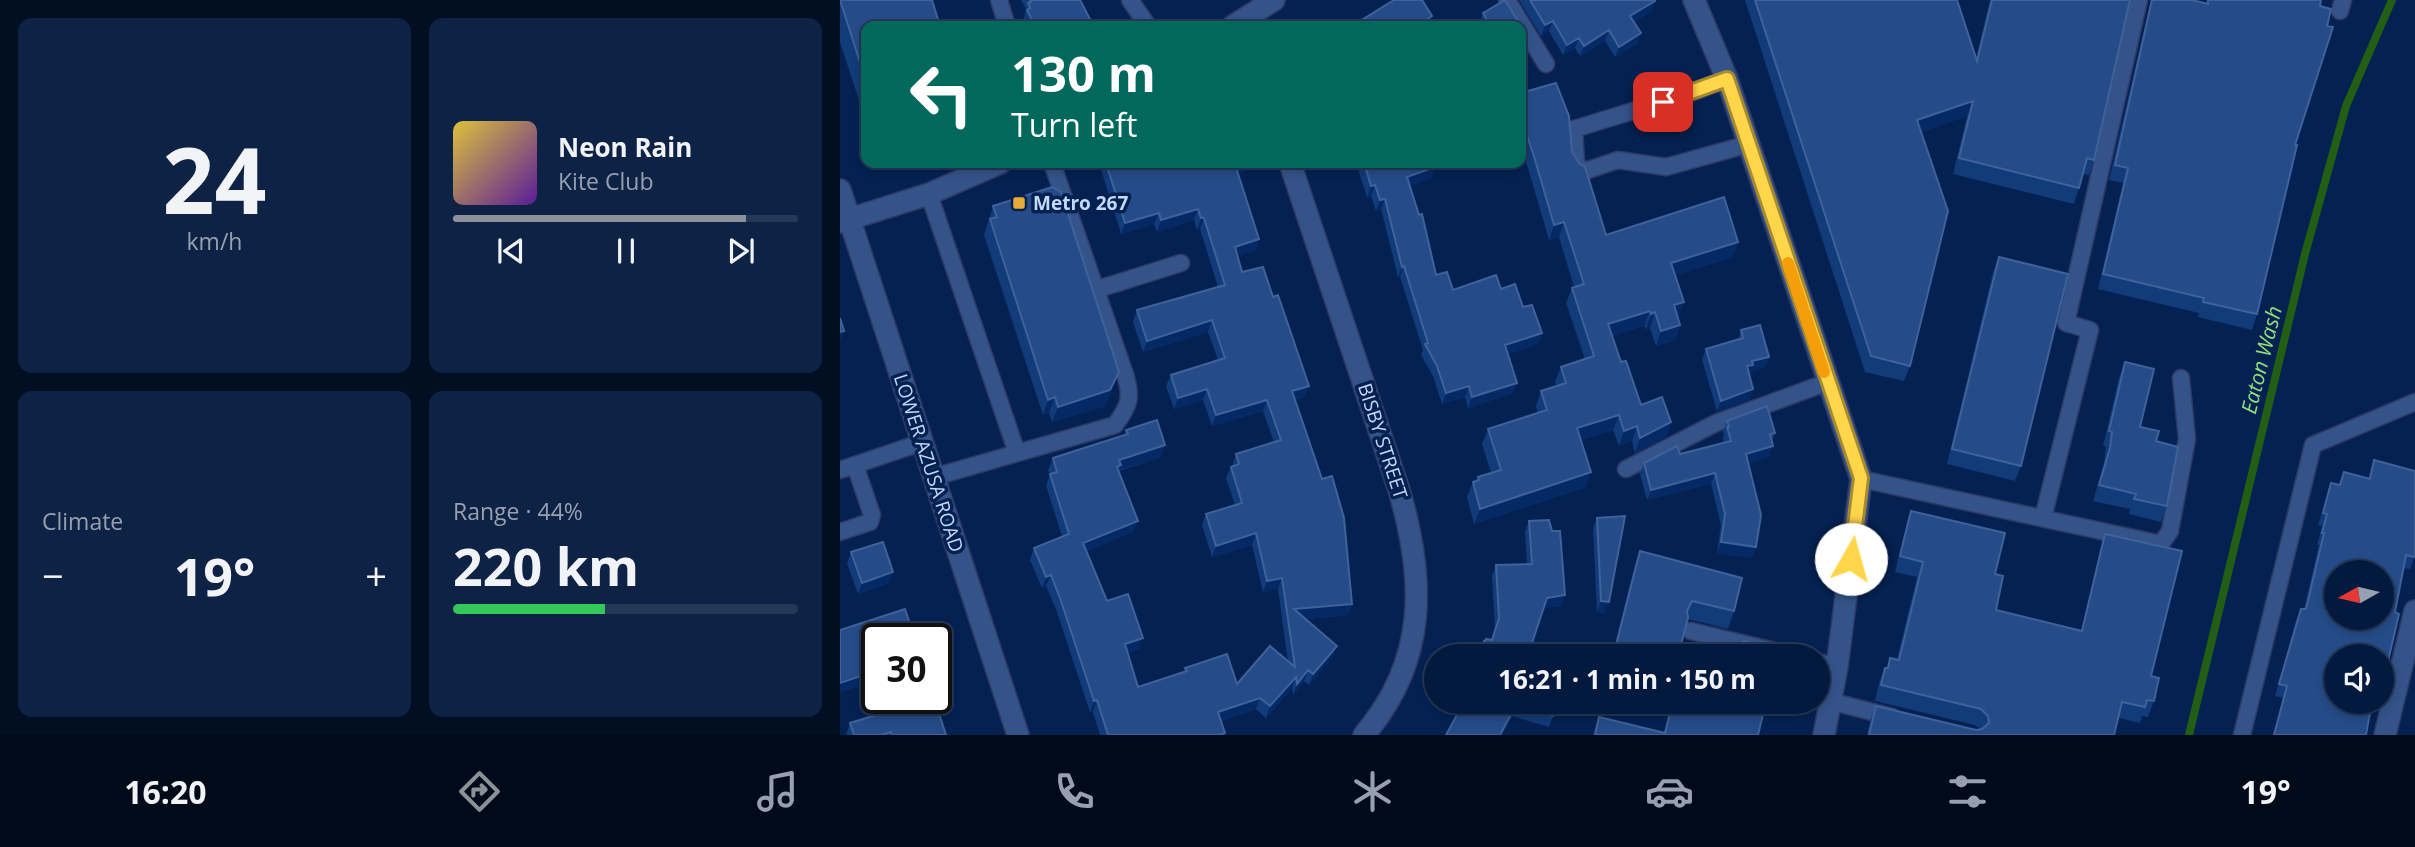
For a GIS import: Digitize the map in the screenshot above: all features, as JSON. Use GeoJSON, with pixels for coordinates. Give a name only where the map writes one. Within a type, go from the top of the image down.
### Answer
{"type":"FeatureCollection","features":[{"type":"Feature","properties":{"kind":"street"},"geometry":{"type":"LineString","coordinates":[[1241,21],[1275,0]]}},
{"type":"Feature","properties":{"kind":"street"},"geometry":{"type":"LineString","coordinates":[[1694,0],[1727,79],[1861,478],[1830,653]]}},
{"type":"Feature","properties":{"kind":"street"},"geometry":{"type":"LineString","coordinates":[[845,220],[929,194],[989,168]]}},
{"type":"Feature","properties":{"kind":"street","name":"BISBY STREET"},"geometry":{"type":"LineString","coordinates":[[1292,168],[1411,531],[1417,576],[1416,611],[1410,652],[1396,688],[1370,728]]}},
{"type":"Feature","properties":{"kind":"street","name":"LOWER AZUSA ROAD"},"geometry":{"type":"LineString","coordinates":[[840,190],[845,220],[934,477],[1018,735]]}},
{"type":"Feature","properties":{"kind":"street"},"geometry":{"type":"LineString","coordinates":[[2385,735],[2415,611]]}},
{"type":"Feature","properties":{"kind":"street"},"geometry":{"type":"LineString","coordinates":[[1824,735],[1828,714]]}},
{"type":"Feature","properties":{"kind":"lane"},"geometry":{"type":"LineString","coordinates":[[999,0],[1005,21]]}},
{"type":"Feature","properties":{"kind":"lane"},"geometry":{"type":"LineString","coordinates":[[1129,0],[1144,21]]}},
{"type":"Feature","properties":{"kind":"lane"},"geometry":{"type":"LineString","coordinates":[[1507,0],[1520,21]]}},
{"type":"Feature","properties":{"kind":"lane"},"geometry":{"type":"LineString","coordinates":[[2043,518],[2090,330],[2066,323],[2138,0]]}},
{"type":"Feature","properties":{"kind":"lane"},"geometry":{"type":"LineString","coordinates":[[1526,31],[1546,64]]}},
{"type":"Feature","properties":{"kind":"lane"},"geometry":{"type":"LineString","coordinates":[[1727,79],[1685,96],[1574,129],[1576,162],[1582,172],[1618,160],[1666,167],[1749,144]]}},
{"type":"Feature","properties":{"kind":"lane"},"geometry":{"type":"LineString","coordinates":[[934,477],[1115,425],[1122,415],[1130,392],[1054,168]]}},
{"type":"Feature","properties":{"kind":"lane"},"geometry":{"type":"LineString","coordinates":[[929,194],[1017,453]]}},
{"type":"Feature","properties":{"kind":"lane"},"geometry":{"type":"LineString","coordinates":[[1096,290],[1181,263]]}},
{"type":"Feature","properties":{"kind":"lane"},"geometry":{"type":"LineString","coordinates":[[1861,478],[2161,544],[2170,531],[2187,439],[2181,377]]}},
{"type":"Feature","properties":{"kind":"lane"},"geometry":{"type":"LineString","coordinates":[[1626,469],[1716,423],[1828,382]]}},
{"type":"Feature","properties":{"kind":"lane"},"geometry":{"type":"LineString","coordinates":[[2242,735],[2313,445],[2415,402]]}},
{"type":"Feature","properties":{"kind":"lane"},"geometry":{"type":"LineString","coordinates":[[840,532],[870,522],[872,515],[847,468],[922,442]]}},
{"type":"Feature","properties":{"kind":"lane"},"geometry":{"type":"LineString","coordinates":[[1691,631],[1745,644]]}},
{"type":"Feature","properties":{"kind":"lane"},"geometry":{"type":"LineString","coordinates":[[1830,701],[1909,720]]}},
{"type":"Feature","properties":{"kind":"building"},"geometry":{"type":"Polygon","coordinates":[[[840,0],[932,0],[938,21],[861,21],[861,65],[840,0]]]}},
{"type":"Feature","properties":{"kind":"building"},"geometry":{"type":"Polygon","coordinates":[[[1030,0],[1080,0],[1090,19],[1032,21],[1027,10],[1030,8],[1028,3],[1030,0]]]}},
{"type":"Feature","properties":{"kind":"building"},"geometry":{"type":"Polygon","coordinates":[[[1394,0],[1422,0],[1432,16],[1425,21],[1360,21],[1394,0]]]}},
{"type":"Feature","properties":{"kind":"building"},"geometry":{"type":"Polygon","coordinates":[[[1505,0],[1518,21],[1487,21],[1483,13],[1505,0]]]}},
{"type":"Feature","properties":{"kind":"building"},"geometry":{"type":"Polygon","coordinates":[[[1530,0],[1655,1],[1630,16],[1641,33],[1619,47],[1609,30],[1584,46],[1579,38],[1567,45],[1553,21],[1545,25],[1530,0]]]}},
{"type":"Feature","properties":{"kind":"building"},"geometry":{"type":"Polygon","coordinates":[[[1755,0],[1957,0],[1977,61],[1992,0],[2130,0],[2094,160],[2087,158],[2079,188],[1959,158],[1973,101],[1917,120],[1948,211],[1910,366],[1871,356],[1755,0]]]}},
{"type":"Feature","properties":{"kind":"building"},"geometry":{"type":"Polygon","coordinates":[[[2152,0],[2192,0],[2208,4],[2208,0],[2321,0],[2320,6],[2331,9],[2327,26],[2333,27],[2295,145],[2257,314],[2203,302],[2204,298],[2103,274],[2128,168],[2115,165],[2152,0]]]}},
{"type":"Feature","properties":{"kind":"building"},"geometry":{"type":"Polygon","coordinates":[[[1556,83],[1569,116],[1572,152],[1585,167],[1606,235],[1724,197],[1738,242],[1671,263],[1684,302],[1674,305],[1680,325],[1661,331],[1655,312],[1651,314],[1650,311],[1608,324],[1621,362],[1626,361],[1641,405],[1662,397],[1671,422],[1640,438],[1637,426],[1624,431],[1619,415],[1577,428],[1591,472],[1480,509],[1473,482],[1479,480],[1478,477],[1501,470],[1488,429],[1547,410],[1541,391],[1566,383],[1561,367],[1594,356],[1572,288],[1584,284],[1564,222],[1554,225],[1526,133],[1526,92],[1556,83]]]}},
{"type":"Feature","properties":{"kind":"building"},"geometry":{"type":"Polygon","coordinates":[[[1108,168],[1236,168],[1259,239],[1235,247],[1242,272],[1263,267],[1273,297],[1278,295],[1309,386],[1292,391],[1322,479],[1332,476],[1344,518],[1352,604],[1294,609],[1337,646],[1313,674],[1308,670],[1297,684],[1296,677],[1270,706],[1260,698],[1218,712],[1225,733],[1219,735],[1108,735],[1051,575],[1046,577],[1034,548],[1069,534],[1050,474],[1057,472],[1053,458],[1128,434],[1126,430],[1157,420],[1165,445],[1119,460],[1121,465],[1117,467],[1138,521],[1083,543],[1107,601],[1128,594],[1143,638],[1125,644],[1138,687],[1227,654],[1237,684],[1270,646],[1295,667],[1282,578],[1267,581],[1256,533],[1216,546],[1206,514],[1242,503],[1231,467],[1239,464],[1236,454],[1281,440],[1267,400],[1216,415],[1207,389],[1178,398],[1171,375],[1225,358],[1212,320],[1147,341],[1137,310],[1225,285],[1204,218],[1201,218],[1198,209],[1161,220],[1159,213],[1125,223],[1108,168]]]}},
{"type":"Feature","properties":{"kind":"building"},"geometry":{"type":"Polygon","coordinates":[[[1366,168],[1432,168],[1407,177],[1419,215],[1422,214],[1436,275],[1447,272],[1453,290],[1496,275],[1501,289],[1515,284],[1523,307],[1532,305],[1542,333],[1505,345],[1517,383],[1472,397],[1469,386],[1446,393],[1437,366],[1425,344],[1428,343],[1404,266],[1402,267],[1385,199],[1380,200],[1375,185],[1371,186],[1366,168]]]}},
{"type":"Feature","properties":{"kind":"building"},"geometry":{"type":"Polygon","coordinates":[[[1052,187],[1061,192],[1119,372],[1110,390],[1058,407],[1055,397],[1048,400],[990,219],[997,217],[993,206],[1052,187]]]}},
{"type":"Feature","properties":{"kind":"building"},"geometry":{"type":"Polygon","coordinates":[[[1999,257],[2068,274],[2021,466],[1952,449],[1999,257]]]}},
{"type":"Feature","properties":{"kind":"building"},"geometry":{"type":"Polygon","coordinates":[[[1760,325],[1769,357],[1752,361],[1753,365],[1747,366],[1753,389],[1721,401],[1706,349],[1743,338],[1741,330],[1760,325]]]}},
{"type":"Feature","properties":{"kind":"building"},"geometry":{"type":"Polygon","coordinates":[[[2125,362],[2154,369],[2140,427],[2159,431],[2156,441],[2178,447],[2167,506],[2134,499],[2136,494],[2099,485],[2110,448],[2112,432],[2109,431],[2125,362]]]}},
{"type":"Feature","properties":{"kind":"building"},"geometry":{"type":"Polygon","coordinates":[[[1767,406],[1775,433],[1770,434],[1773,446],[1746,454],[1761,515],[1756,547],[1721,542],[1725,514],[1715,473],[1651,490],[1644,463],[1677,446],[1680,454],[1731,441],[1727,421],[1767,406]]]}},
{"type":"Feature","properties":{"kind":"building"},"geometry":{"type":"Polygon","coordinates":[[[2374,460],[2415,471],[2415,555],[2406,555],[2395,612],[2399,614],[2392,644],[2324,644],[2324,714],[2370,714],[2366,735],[2274,735],[2287,686],[2279,684],[2301,609],[2306,609],[2324,533],[2327,514],[2323,513],[2331,483],[2340,485],[2344,472],[2370,479],[2374,460]]]}},
{"type":"Feature","properties":{"kind":"building"},"geometry":{"type":"Polygon","coordinates":[[[1911,511],[2005,533],[1995,574],[2003,576],[1996,610],[2082,631],[2105,534],[2182,551],[2151,676],[2159,678],[2154,701],[2147,700],[2145,707],[2122,702],[2114,735],[1869,735],[1876,706],[1976,730],[1989,723],[1988,716],[1981,709],[1881,685],[1890,658],[1899,660],[1923,562],[1900,556],[1911,511]]]}},
{"type":"Feature","properties":{"kind":"building"},"geometry":{"type":"Polygon","coordinates":[[[1625,516],[1609,602],[1601,601],[1597,518],[1625,516]]]}},
{"type":"Feature","properties":{"kind":"building"},"geometry":{"type":"Polygon","coordinates":[[[1549,520],[1552,531],[1560,531],[1565,595],[1547,598],[1532,644],[1483,644],[1486,639],[1492,640],[1499,618],[1496,565],[1532,564],[1529,521],[1549,520]]]}},
{"type":"Feature","properties":{"kind":"building"},"geometry":{"type":"Polygon","coordinates":[[[883,542],[893,572],[862,583],[851,552],[883,542]]]}},
{"type":"Feature","properties":{"kind":"building"},"geometry":{"type":"Polygon","coordinates":[[[1640,551],[1742,578],[1734,611],[1692,601],[1687,611],[1688,618],[1681,644],[1616,644],[1640,551]]]}},
{"type":"Feature","properties":{"kind":"building"},"geometry":{"type":"Polygon","coordinates":[[[905,609],[910,623],[862,623],[905,609]]]}},
{"type":"Feature","properties":{"kind":"building"},"geometry":{"type":"Polygon","coordinates":[[[861,623],[861,676],[840,683],[840,630],[861,623]]]}},
{"type":"Feature","properties":{"kind":"building"},"geometry":{"type":"Polygon","coordinates":[[[879,714],[939,714],[946,735],[892,735],[891,732],[882,735],[854,735],[850,723],[879,714]]]}},
{"type":"Feature","properties":{"kind":"building"},"geometry":{"type":"Polygon","coordinates":[[[1457,714],[1511,714],[1500,735],[1446,735],[1457,714]]]}},
{"type":"Feature","properties":{"kind":"building"},"geometry":{"type":"Polygon","coordinates":[[[1670,714],[1763,714],[1758,735],[1595,735],[1599,717],[1665,733],[1670,714]]]}},
{"type":"Feature","properties":{"kind":"waterway","name":"Eaton Wash"},"geometry":{"type":"LineString","coordinates":[[2189,735],[2305,254],[2346,106],[2392,0]]}},
{"type":"Feature","properties":{"kind":"slow traffic"},"geometry":{"type":"LineString","coordinates":[[1788,263],[1824,372]]}},
{"type":"Feature","properties":{"kind":"place","name":"Metro 267"},"geometry":{"type":"Point","coordinates":[1019,203]}},
{"type":"Feature","properties":{"kind":"route"},"geometry":{"type":"LineString","coordinates":[[1663,102],[1727,79],[1861,478],[1851,559]]}}]}
